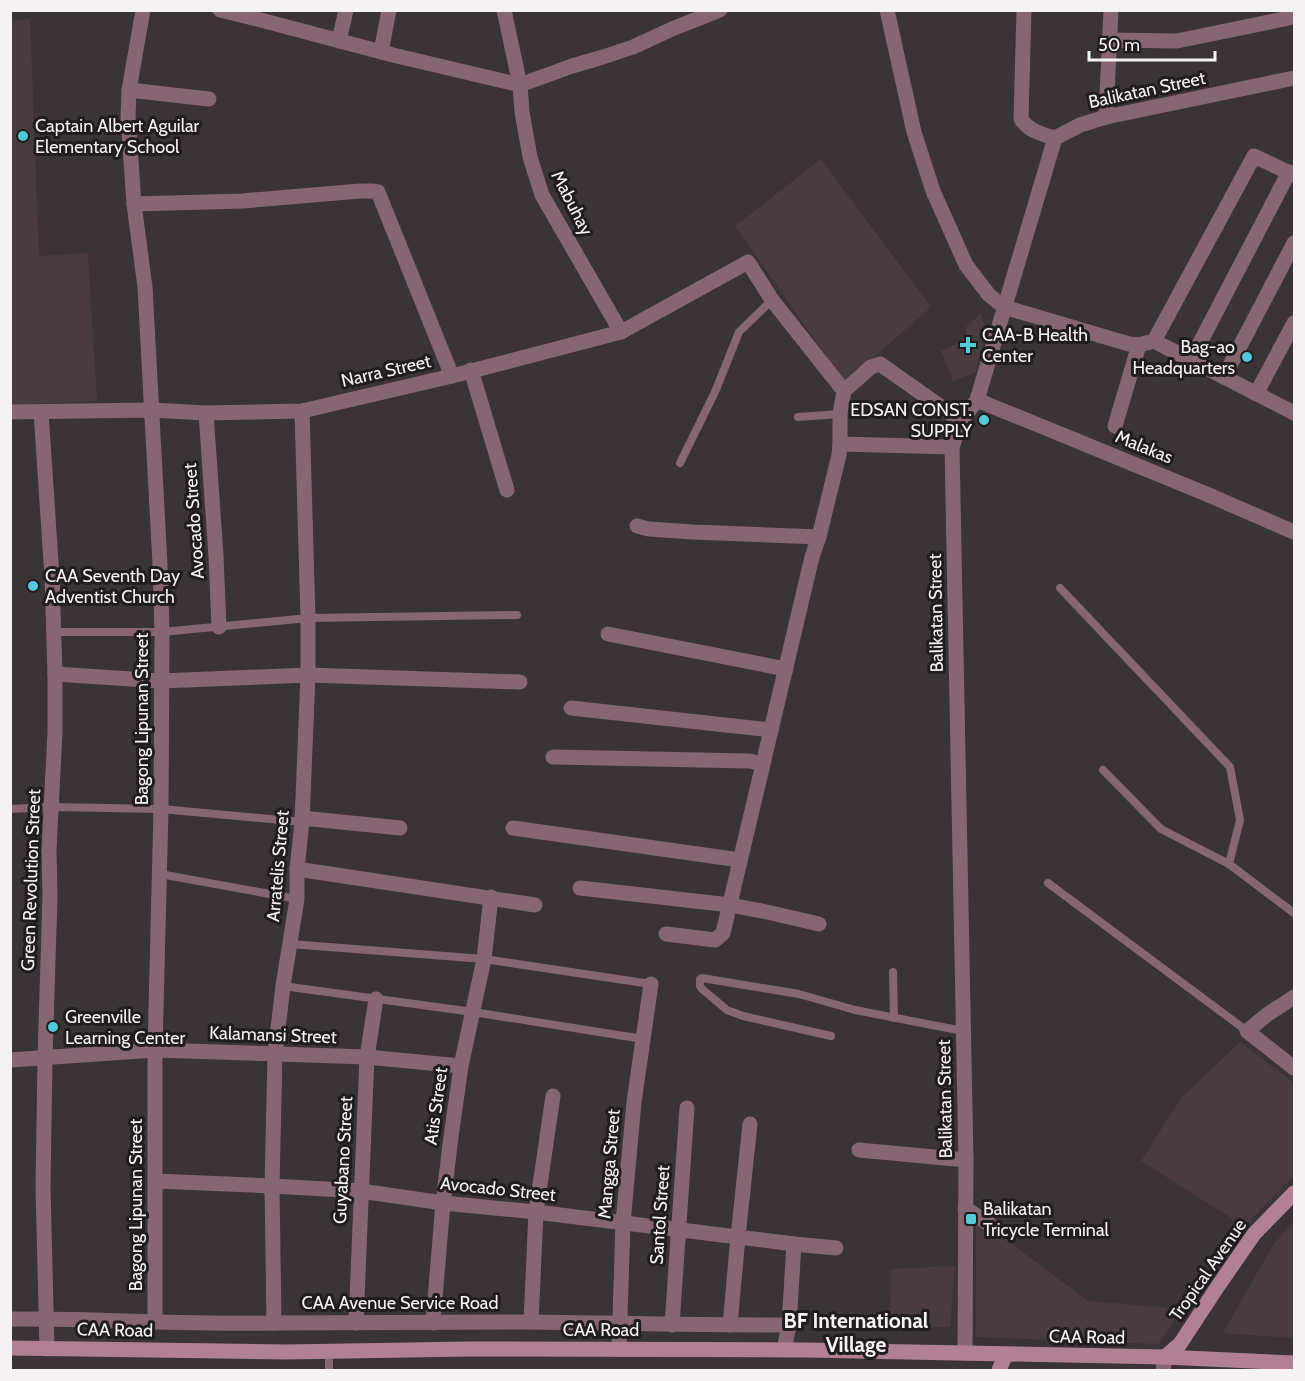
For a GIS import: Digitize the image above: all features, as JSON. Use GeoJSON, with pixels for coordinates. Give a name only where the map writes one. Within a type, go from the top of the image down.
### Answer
{"type":"FeatureCollection","features":[{"type":"Feature","properties":{"kind":"main road","name":"Tropical Avenue"},"geometry":{"type":"LineString","coordinates":[[1164,1364],[1254,1234],[1294,1193]]}},
{"type":"Feature","properties":{"kind":"main road","name":"Tropical Avenue"},"geometry":{"type":"LineString","coordinates":[[1180,1344],[1190,1365]]}},
{"type":"Feature","properties":{"kind":"main road","name":"CAA Road"},"geometry":{"type":"LineString","coordinates":[[10,1348],[329,1352],[469,1349],[784,1350],[1006,1354],[1190,1365],[1294,1363]]}},
{"type":"Feature","properties":{"kind":"main road"},"geometry":{"type":"LineString","coordinates":[[999,1371],[1006,1354]]}},
{"type":"Feature","properties":{"kind":"street","name":"Bagong Lipunan Street"},"geometry":{"type":"LineString","coordinates":[[143,10],[129,90],[128,117],[134,204],[145,287],[162,632],[160,874],[155,1050],[155,1322]]}},
{"type":"Feature","properties":{"kind":"street"},"geometry":{"type":"LineString","coordinates":[[220,10],[258,15],[339,41],[520,85],[633,47],[720,10]]}},
{"type":"Feature","properties":{"kind":"street"},"geometry":{"type":"LineString","coordinates":[[339,41],[346,10]]}},
{"type":"Feature","properties":{"kind":"street"},"geometry":{"type":"LineString","coordinates":[[381,52],[389,10]]}},
{"type":"Feature","properties":{"kind":"street","name":"Mabuhay"},"geometry":{"type":"LineString","coordinates":[[504,10],[520,85],[530,157],[542,195],[621,332]]}},
{"type":"Feature","properties":{"kind":"street"},"geometry":{"type":"LineString","coordinates":[[887,10],[914,132],[933,191],[966,265],[989,295],[1004,308],[1129,344],[1147,343],[1191,360],[1294,414]]}},
{"type":"Feature","properties":{"kind":"street"},"geometry":{"type":"LineString","coordinates":[[1024,10],[1022,119],[1026,127],[1055,138]]}},
{"type":"Feature","properties":{"kind":"street"},"geometry":{"type":"LineString","coordinates":[[1106,117],[1111,10]]}},
{"type":"Feature","properties":{"kind":"street"},"geometry":{"type":"LineString","coordinates":[[1110,40],[1178,41],[1294,17]]}},
{"type":"Feature","properties":{"kind":"street","name":"Balikatan Street"},"geometry":{"type":"LineString","coordinates":[[965,1353],[966,1160],[952,447],[961,421],[977,400],[1055,138],[1080,125],[1106,117],[1294,78]]}},
{"type":"Feature","properties":{"kind":"street"},"geometry":{"type":"LineString","coordinates":[[129,90],[209,99]]}},
{"type":"Feature","properties":{"kind":"street"},"geometry":{"type":"LineString","coordinates":[[1115,426],[1147,343],[1254,156],[1292,173],[1191,360]]}},
{"type":"Feature","properties":{"kind":"street"},"geometry":{"type":"LineString","coordinates":[[134,204],[243,201],[360,191],[378,192],[452,376]]}},
{"type":"Feature","properties":{"kind":"street"},"geometry":{"type":"LineString","coordinates":[[1224,377],[1294,243]]}},
{"type":"Feature","properties":{"kind":"street","name":"Narra Street"},"geometry":{"type":"LineString","coordinates":[[10,412],[302,411],[452,376],[621,332],[748,262],[772,300]]}},
{"type":"Feature","properties":{"kind":"street"},"geometry":{"type":"LineString","coordinates":[[772,300],[844,391]]}},
{"type":"Feature","properties":{"kind":"street"},"geometry":{"type":"LineString","coordinates":[[1256,394],[1294,323]]}},
{"type":"Feature","properties":{"kind":"street"},"geometry":{"type":"LineString","coordinates":[[666,934],[715,940],[723,933],[840,444],[840,414],[844,391],[871,367],[880,364],[961,421]]}},
{"type":"Feature","properties":{"kind":"street"},"geometry":{"type":"LineString","coordinates":[[471,370],[507,490]]}},
{"type":"Feature","properties":{"kind":"street","name":"Malakas"},"geometry":{"type":"LineString","coordinates":[[977,400],[1204,492],[1294,532]]}},
{"type":"Feature","properties":{"kind":"street","name":"Arratelis Street"},"geometry":{"type":"LineString","coordinates":[[274,1323],[272,1186],[275,1054],[282,986],[297,899],[308,675],[302,411]]}},
{"type":"Feature","properties":{"kind":"street","name":"Green Revolution Street"},"geometry":{"type":"LineString","coordinates":[[41,412],[55,632],[55,732],[49,850],[50,896],[43,1187],[47,1349]]}},
{"type":"Feature","properties":{"kind":"street","name":"Avocado Street"},"geometry":{"type":"LineString","coordinates":[[206,413],[219,627]]}},
{"type":"Feature","properties":{"kind":"street"},"geometry":{"type":"LineString","coordinates":[[840,444],[952,447]]}},
{"type":"Feature","properties":{"kind":"street"},"geometry":{"type":"LineString","coordinates":[[637,526],[693,532],[819,537]]}},
{"type":"Feature","properties":{"kind":"street"},"geometry":{"type":"LineString","coordinates":[[608,634],[786,669]]}},
{"type":"Feature","properties":{"kind":"street"},"geometry":{"type":"LineString","coordinates":[[55,674],[161,681],[308,675],[520,682]]}},
{"type":"Feature","properties":{"kind":"street"},"geometry":{"type":"LineString","coordinates":[[571,708],[771,730]]}},
{"type":"Feature","properties":{"kind":"street"},"geometry":{"type":"LineString","coordinates":[[553,757],[749,761],[763,764]]}},
{"type":"Feature","properties":{"kind":"street"},"geometry":{"type":"LineString","coordinates":[[302,820],[400,828]]}},
{"type":"Feature","properties":{"kind":"street"},"geometry":{"type":"LineString","coordinates":[[513,828],[740,860]]}},
{"type":"Feature","properties":{"kind":"street"},"geometry":{"type":"LineString","coordinates":[[297,869],[535,905]]}},
{"type":"Feature","properties":{"kind":"street"},"geometry":{"type":"LineString","coordinates":[[580,888],[730,905],[819,924]]}},
{"type":"Feature","properties":{"kind":"street","name":"Atis Street"},"geometry":{"type":"LineString","coordinates":[[433,1323],[443,1203],[461,1066],[484,959],[491,897]]}},
{"type":"Feature","properties":{"kind":"street","name":"Mangga Street"},"geometry":{"type":"LineString","coordinates":[[619,1349],[623,1223],[634,1102],[651,984]]}},
{"type":"Feature","properties":{"kind":"street"},"geometry":{"type":"LineString","coordinates":[[1294,997],[1247,1031],[1294,1068]]}},
{"type":"Feature","properties":{"kind":"street","name":"Guyabano Street"},"geometry":{"type":"LineString","coordinates":[[356,1323],[367,1057],[376,999]]}},
{"type":"Feature","properties":{"kind":"street","name":"Kalamansi Street"},"geometry":{"type":"LineString","coordinates":[[10,1060],[155,1050],[367,1057],[461,1066]]}},
{"type":"Feature","properties":{"kind":"street"},"geometry":{"type":"LineString","coordinates":[[531,1322],[536,1212],[553,1096]]}},
{"type":"Feature","properties":{"kind":"street","name":"Santol Street"},"geometry":{"type":"LineString","coordinates":[[672,1325],[687,1108]]}},
{"type":"Feature","properties":{"kind":"street"},"geometry":{"type":"LineString","coordinates":[[730,1325],[750,1124]]}},
{"type":"Feature","properties":{"kind":"street"},"geometry":{"type":"LineString","coordinates":[[859,1150],[966,1160]]}},
{"type":"Feature","properties":{"kind":"street","name":"Avocado Street"},"geometry":{"type":"LineString","coordinates":[[155,1181],[361,1191],[443,1203],[836,1248]]}},
{"type":"Feature","properties":{"kind":"street"},"geometry":{"type":"LineString","coordinates":[[965,1209],[996,1229]]}},
{"type":"Feature","properties":{"kind":"street"},"geometry":{"type":"LineString","coordinates":[[784,1350],[789,1325],[794,1245]]}},
{"type":"Feature","properties":{"kind":"street","name":"CAA Avenue Service Road"},"geometry":{"type":"LineString","coordinates":[[10,1319],[274,1323],[531,1322],[789,1325]]}},
{"type":"Feature","properties":{"kind":"lane"},"geometry":{"type":"LineString","coordinates":[[680,463],[715,392],[739,332],[772,300]]}},
{"type":"Feature","properties":{"kind":"lane"},"geometry":{"type":"LineString","coordinates":[[798,417],[840,414]]}},
{"type":"Feature","properties":{"kind":"lane"},"geometry":{"type":"LineString","coordinates":[[1060,588],[1230,767],[1240,820],[1229,864]]}},
{"type":"Feature","properties":{"kind":"lane"},"geometry":{"type":"LineString","coordinates":[[55,632],[162,632],[308,618],[517,615]]}},
{"type":"Feature","properties":{"kind":"lane"},"geometry":{"type":"LineString","coordinates":[[1103,770],[1161,829],[1229,864],[1294,913]]}},
{"type":"Feature","properties":{"kind":"lane"},"geometry":{"type":"LineString","coordinates":[[10,808],[161,809],[302,820]]}},
{"type":"Feature","properties":{"kind":"lane"},"geometry":{"type":"LineString","coordinates":[[160,874],[297,899]]}},
{"type":"Feature","properties":{"kind":"lane"},"geometry":{"type":"LineString","coordinates":[[1048,883],[1247,1031]]}},
{"type":"Feature","properties":{"kind":"lane"},"geometry":{"type":"LineString","coordinates":[[290,944],[484,959],[651,984]]}},
{"type":"Feature","properties":{"kind":"lane"},"geometry":{"type":"LineString","coordinates":[[892,972],[894,1018]]}},
{"type":"Feature","properties":{"kind":"lane"},"geometry":{"type":"LineString","coordinates":[[831,1036],[727,1011],[702,989],[700,979],[799,994],[855,1010],[963,1031]]}},
{"type":"Feature","properties":{"kind":"lane"},"geometry":{"type":"LineString","coordinates":[[282,986],[473,1012],[643,1039]]}},
{"type":"Feature","properties":{"kind":"lane"},"geometry":{"type":"LineString","coordinates":[[329,1352],[329,1371]]}},
{"type":"Feature","properties":{"kind":"shaded area","name":"Captain Albert Aguilar Elementary School"},"geometry":{"type":"Polygon","coordinates":[[[30,19],[39,256],[88,253],[97,401],[11,405],[10,20],[30,19]]]}},
{"type":"Feature","properties":{"kind":"shaded area"},"geometry":{"type":"Polygon","coordinates":[[[821,159],[931,307],[845,383],[735,226],[821,159]]]}},
{"type":"Feature","properties":{"kind":"shaded area","name":"CAA-B Health Center"},"geometry":{"type":"Polygon","coordinates":[[[981,313],[986,331],[976,372],[953,381],[941,351],[966,339],[966,327],[981,313]]]}},
{"type":"Feature","properties":{"kind":"shaded area"},"geometry":{"type":"Polygon","coordinates":[[[1240,1042],[1294,1083],[1294,1176],[1244,1226],[1141,1161],[1182,1097],[1240,1042]]]}},
{"type":"Feature","properties":{"kind":"shaded area"},"geometry":{"type":"Polygon","coordinates":[[[976,1217],[1088,1301],[1182,1309],[1158,1344],[976,1337],[976,1217]]]}},
{"type":"Feature","properties":{"kind":"shaded area"},"geometry":{"type":"Polygon","coordinates":[[[1294,1221],[1294,1338],[1223,1333],[1273,1245],[1294,1221]]]}},
{"type":"Feature","properties":{"kind":"shaded area"},"geometry":{"type":"Polygon","coordinates":[[[955,1266],[950,1327],[890,1328],[891,1269],[955,1266]]]}},
{"type":"Feature","properties":{"kind":"place","name":"Captain Albert Aguilar Elementary School"},"geometry":{"type":"Point","coordinates":[23,136]}},
{"type":"Feature","properties":{"kind":"place","name":"CAA-B Health Center"},"geometry":{"type":"Point","coordinates":[968,345]}},
{"type":"Feature","properties":{"kind":"place","name":"Bag-ao Headquarters"},"geometry":{"type":"Point","coordinates":[1247,357]}},
{"type":"Feature","properties":{"kind":"place","name":"EDSAN CONST. SUPPLY"},"geometry":{"type":"Point","coordinates":[984,420]}},
{"type":"Feature","properties":{"kind":"place","name":"CAA Seventh Day Adventist Church"},"geometry":{"type":"Point","coordinates":[33,586]}},
{"type":"Feature","properties":{"kind":"place","name":"Greenville Learning Center"},"geometry":{"type":"Point","coordinates":[53,1027]}},
{"type":"Feature","properties":{"kind":"place","name":"Balikatan Tricycle Terminal"},"geometry":{"type":"Point","coordinates":[971,1219]}},
{"type":"Feature","properties":{"kind":"district","name":"BF International Village"},"geometry":{"type":"Point","coordinates":[856,1332]}}]}
